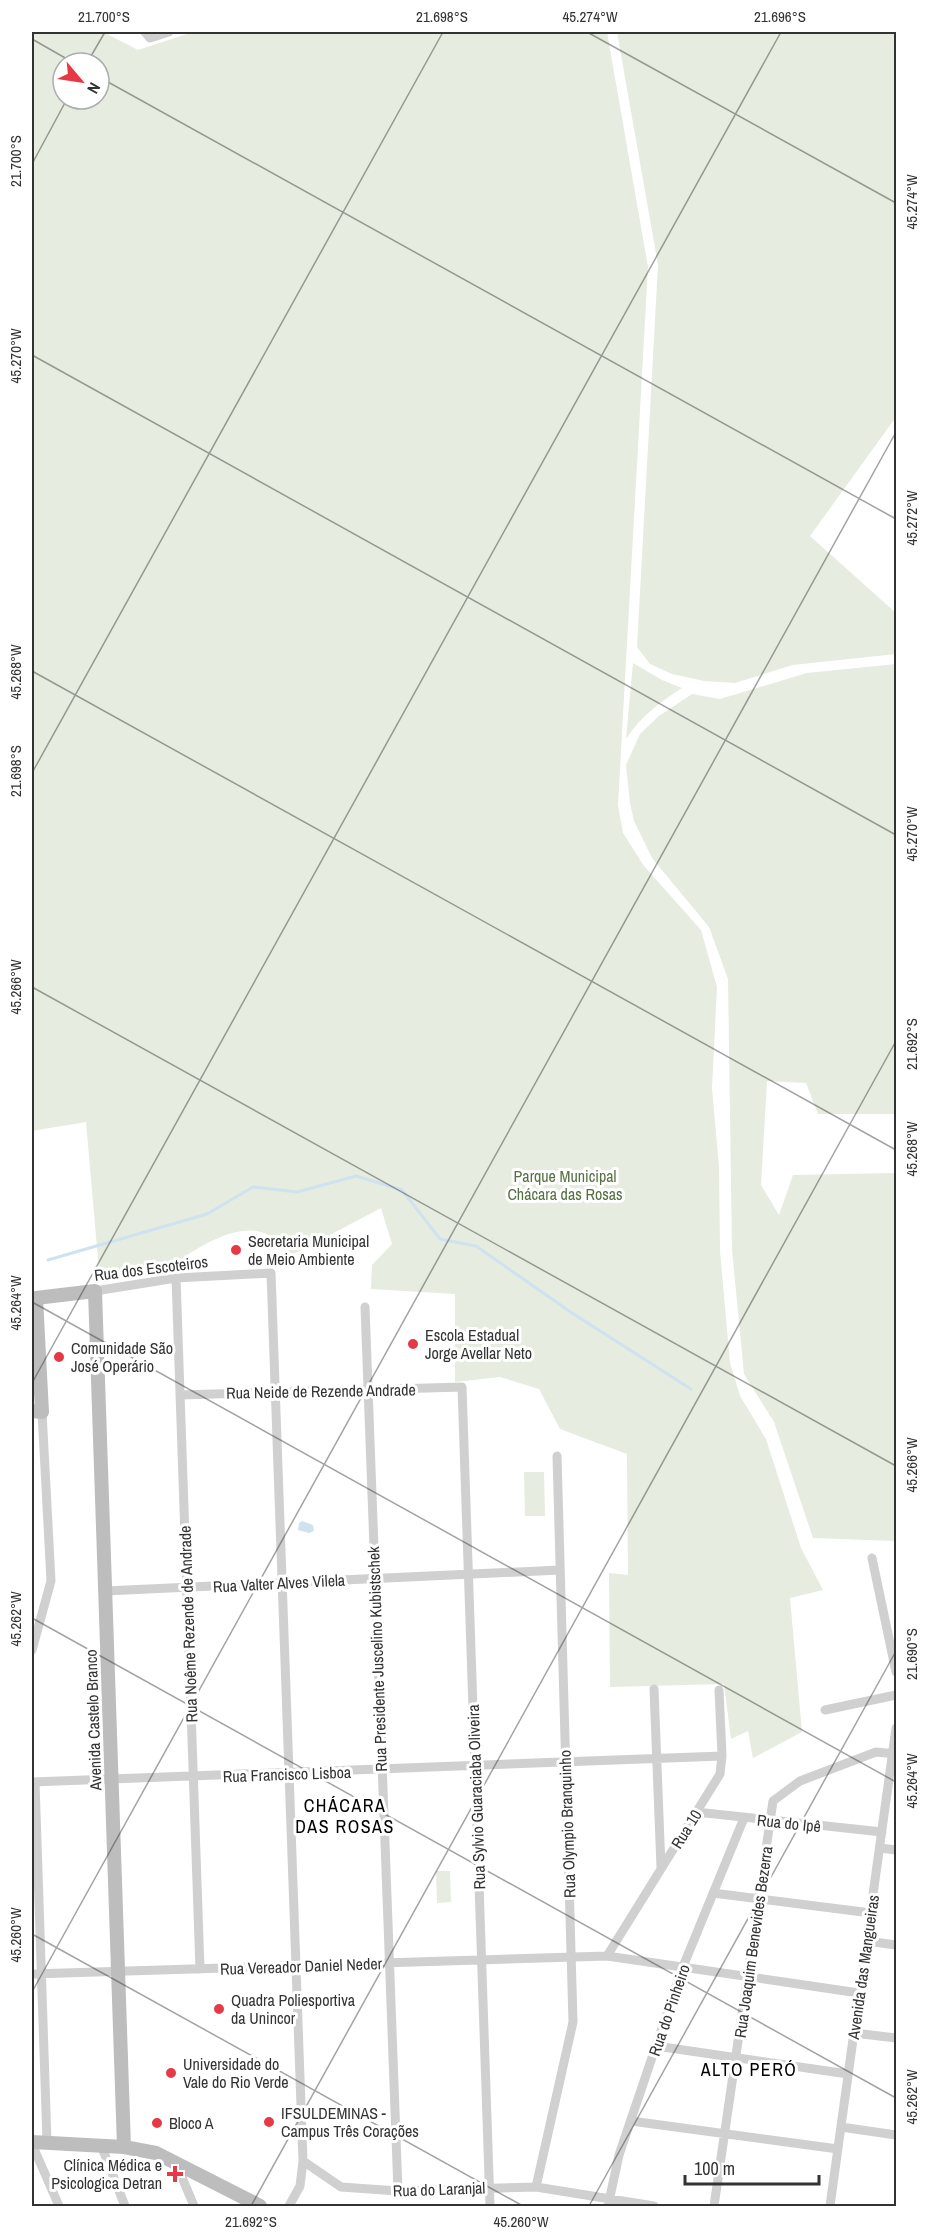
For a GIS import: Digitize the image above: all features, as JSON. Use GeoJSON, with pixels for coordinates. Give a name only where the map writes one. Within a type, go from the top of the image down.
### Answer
{"type":"FeatureCollection","features":[{"type":"Feature","properties":{"kind":"street"},"geometry":{"type":"LineString","coordinates":[[145,32],[150,38],[168,32]]}},
{"type":"Feature","properties":{"kind":"street","name":"Rua dos Escoteiros"},"geometry":{"type":"LineString","coordinates":[[37,1412],[36,1298],[176,1278],[271,1273],[275,1392]]}},
{"type":"Feature","properties":{"kind":"street","name":"Rua Noême Rezende de Andrade"},"geometry":{"type":"LineString","coordinates":[[176,1278],[201,1969]]}},
{"type":"Feature","properties":{"kind":"street","name":"Avenida Castelo Branco"},"geometry":{"type":"LineString","coordinates":[[95,1291],[124,2146]]}},
{"type":"Feature","properties":{"kind":"street","name":"Rua Presidente Juscelino Kubistschek"},"geometry":{"type":"LineString","coordinates":[[365,1307],[398,2191]]}},
{"type":"Feature","properties":{"kind":"street","name":"Rua Neide de Rezende Andrade"},"geometry":{"type":"LineString","coordinates":[[180,1395],[462,1388]]}},
{"type":"Feature","properties":{"kind":"street","name":"Rua Sylvio Guaraciaba Oliveira"},"geometry":{"type":"LineString","coordinates":[[462,1388],[490,2206]]}},
{"type":"Feature","properties":{"kind":"street"},"geometry":{"type":"LineString","coordinates":[[275,1392],[303,2161],[300,2186],[289,2206]]}},
{"type":"Feature","properties":{"kind":"street"},"geometry":{"type":"LineString","coordinates":[[32,1650],[51,1581],[37,1412]]}},
{"type":"Feature","properties":{"kind":"street","name":"Rua Olympio Branquinho"},"geometry":{"type":"LineString","coordinates":[[536,2187],[573,2022],[557,1456]]}},
{"type":"Feature","properties":{"kind":"street"},"geometry":{"type":"LineString","coordinates":[[872,1558],[897,1672]]}},
{"type":"Feature","properties":{"kind":"street","name":"Rua Valter Alves Vilela"},"geometry":{"type":"LineString","coordinates":[[105,1591],[560,1570]]}},
{"type":"Feature","properties":{"kind":"street"},"geometry":{"type":"LineString","coordinates":[[654,1689],[661,1868]]}},
{"type":"Feature","properties":{"kind":"street","name":"Rua 10"},"geometry":{"type":"LineString","coordinates":[[607,1956],[720,1774],[722,1756],[719,1690]]}},
{"type":"Feature","properties":{"kind":"street"},"geometry":{"type":"LineString","coordinates":[[825,1710],[897,1695]]}},
{"type":"Feature","properties":{"kind":"street","name":"Avenida das Mangueiras"},"geometry":{"type":"LineString","coordinates":[[830,2206],[897,1728]]}},
{"type":"Feature","properties":{"kind":"street","name":"Rua Joaquim Benevides Bezerra"},"geometry":{"type":"LineString","coordinates":[[714,2206],[773,1801],[800,1781],[876,1752],[895,1754]]}},
{"type":"Feature","properties":{"kind":"street","name":"Rua Francisco Lisboa"},"geometry":{"type":"LineString","coordinates":[[33,1782],[194,1778],[722,1756]]}},
{"type":"Feature","properties":{"kind":"street"},"geometry":{"type":"LineString","coordinates":[[33,1782],[36,1974],[47,2142]]}},
{"type":"Feature","properties":{"kind":"street","name":"Rua do Ipê"},"geometry":{"type":"LineString","coordinates":[[696,1812],[882,1832]]}},
{"type":"Feature","properties":{"kind":"street","name":"Rua do Pinheiro"},"geometry":{"type":"LineString","coordinates":[[608,2203],[630,2121],[682,1969],[744,1818]]}},
{"type":"Feature","properties":{"kind":"street"},"geometry":{"type":"LineString","coordinates":[[880,1848],[897,1850]]}},
{"type":"Feature","properties":{"kind":"street"},"geometry":{"type":"LineString","coordinates":[[713,1893],[871,1913]]}},
{"type":"Feature","properties":{"kind":"street"},"geometry":{"type":"LineString","coordinates":[[867,1941],[897,1945]]}},
{"type":"Feature","properties":{"kind":"street","name":"Rua Vereador Daniel Neder"},"geometry":{"type":"LineString","coordinates":[[36,1974],[607,1956],[682,1969],[859,1993]]}},
{"type":"Feature","properties":{"kind":"street"},"geometry":{"type":"LineString","coordinates":[[854,2032],[897,2038]]}},
{"type":"Feature","properties":{"kind":"street"},"geometry":{"type":"LineString","coordinates":[[656,2046],[848,2074]]}},
{"type":"Feature","properties":{"kind":"street"},"geometry":{"type":"LineString","coordinates":[[630,2121],[838,2149]]}},
{"type":"Feature","properties":{"kind":"street"},"geometry":{"type":"LineString","coordinates":[[841,2127],[897,2135]]}},
{"type":"Feature","properties":{"kind":"street"},"geometry":{"type":"LineString","coordinates":[[59,2206],[32,2143],[124,2146],[156,2153],[260,2206]]}},
{"type":"Feature","properties":{"kind":"street"},"geometry":{"type":"LineString","coordinates":[[101,2145],[126,2206]]}},
{"type":"Feature","properties":{"kind":"street"},"geometry":{"type":"LineString","coordinates":[[175,2161],[194,2206]]}},
{"type":"Feature","properties":{"kind":"street","name":"Rua do Laranjal"},"geometry":{"type":"LineString","coordinates":[[303,2161],[341,2187],[398,2191],[536,2187],[608,2203],[654,2206]]}},
{"type":"Feature","properties":{"kind":"green space","name":"Parque Municipal Chácara das Rosas"},"geometry":{"type":"Polygon","coordinates":[[[32,32],[103,32],[138,50],[193,32],[607,32],[648,267],[618,805],[623,833],[644,866],[701,930],[717,987],[712,1088],[719,1167],[720,1251],[730,1363],[740,1396],[766,1439],[801,1548],[823,1590],[790,1598],[802,1732],[753,1758],[748,1731],[731,1739],[724,1684],[610,1687],[609,1573],[628,1575],[627,1454],[560,1429],[539,1389],[500,1377],[455,1382],[455,1294],[371,1289],[372,1265],[392,1244],[381,1208],[288,1257],[273,1238],[263,1233],[240,1231],[217,1238],[187,1255],[187,1271],[100,1282],[86,1122],[32,1131],[32,32]]]}},
{"type":"Feature","properties":{"kind":"green space"},"geometry":{"type":"Polygon","coordinates":[[[617,32],[896,32],[896,417],[810,536],[896,613],[896,654],[793,665],[735,683],[704,681],[672,674],[650,664],[637,647],[658,265],[617,32]]]}},
{"type":"Feature","properties":{"kind":"green space"},"geometry":{"type":"Polygon","coordinates":[[[633,663],[662,680],[682,688],[651,710],[626,739],[633,663]]]}},
{"type":"Feature","properties":{"kind":"green space"},"geometry":{"type":"Polygon","coordinates":[[[896,664],[896,1114],[818,1114],[806,1083],[767,1081],[761,1185],[779,1215],[793,1175],[896,1173],[896,1541],[813,1538],[774,1422],[744,1374],[732,1250],[728,979],[709,927],[652,858],[634,821],[626,765],[640,734],[659,716],[692,694],[720,699],[807,673],[896,664]]]}},
{"type":"Feature","properties":{"kind":"green space"},"geometry":{"type":"Polygon","coordinates":[[[524,1472],[544,1472],[545,1516],[525,1516],[524,1472]]]}},
{"type":"Feature","properties":{"kind":"green space"},"geometry":{"type":"Polygon","coordinates":[[[436,1871],[450,1871],[451,1902],[437,1903],[436,1871]]]}},
{"type":"Feature","properties":{"kind":"water"},"geometry":{"type":"Polygon","coordinates":[[[302,1521],[313,1525],[314,1531],[309,1533],[298,1530],[299,1523],[302,1521]]]}},
{"type":"Feature","properties":{"kind":"waterway"},"geometry":{"type":"LineString","coordinates":[[48,1260],[207,1214],[253,1187],[297,1192],[356,1176],[402,1190],[440,1239],[476,1246],[572,1313],[691,1389]]}},
{"type":"Feature","properties":{"kind":"place","name":"Secretaria Municipal de Meio Ambiente"},"geometry":{"type":"Point","coordinates":[236,1250]}},
{"type":"Feature","properties":{"kind":"place","name":"Escola Estadual Jorge Avellar Neto"},"geometry":{"type":"Point","coordinates":[413,1344]}},
{"type":"Feature","properties":{"kind":"place","name":"Comunidade São José Operário"},"geometry":{"type":"Point","coordinates":[59,1357]}},
{"type":"Feature","properties":{"kind":"place","name":"Quadra Poliesportiva da Unincor"},"geometry":{"type":"Point","coordinates":[219,2009]}},
{"type":"Feature","properties":{"kind":"place","name":"Universidade do Vale do Rio Verde"},"geometry":{"type":"Point","coordinates":[171,2073]}},
{"type":"Feature","properties":{"kind":"place","name":"IFSULDEMINAS - Campus Três Corações"},"geometry":{"type":"Point","coordinates":[269,2122]}},
{"type":"Feature","properties":{"kind":"place","name":"Bloco A"},"geometry":{"type":"Point","coordinates":[157,2123]}},
{"type":"Feature","properties":{"kind":"place","name":"Clínica Médica e Psicologica Detran"},"geometry":{"type":"Point","coordinates":[175,2174]}},
{"type":"Feature","properties":{"kind":"district","name":"CHÁCARA DAS ROSAS"},"geometry":{"type":"Point","coordinates":[345,1815]}},
{"type":"Feature","properties":{"kind":"district","name":"ALTO PERÓ"},"geometry":{"type":"Point","coordinates":[749,2069]}}]}
